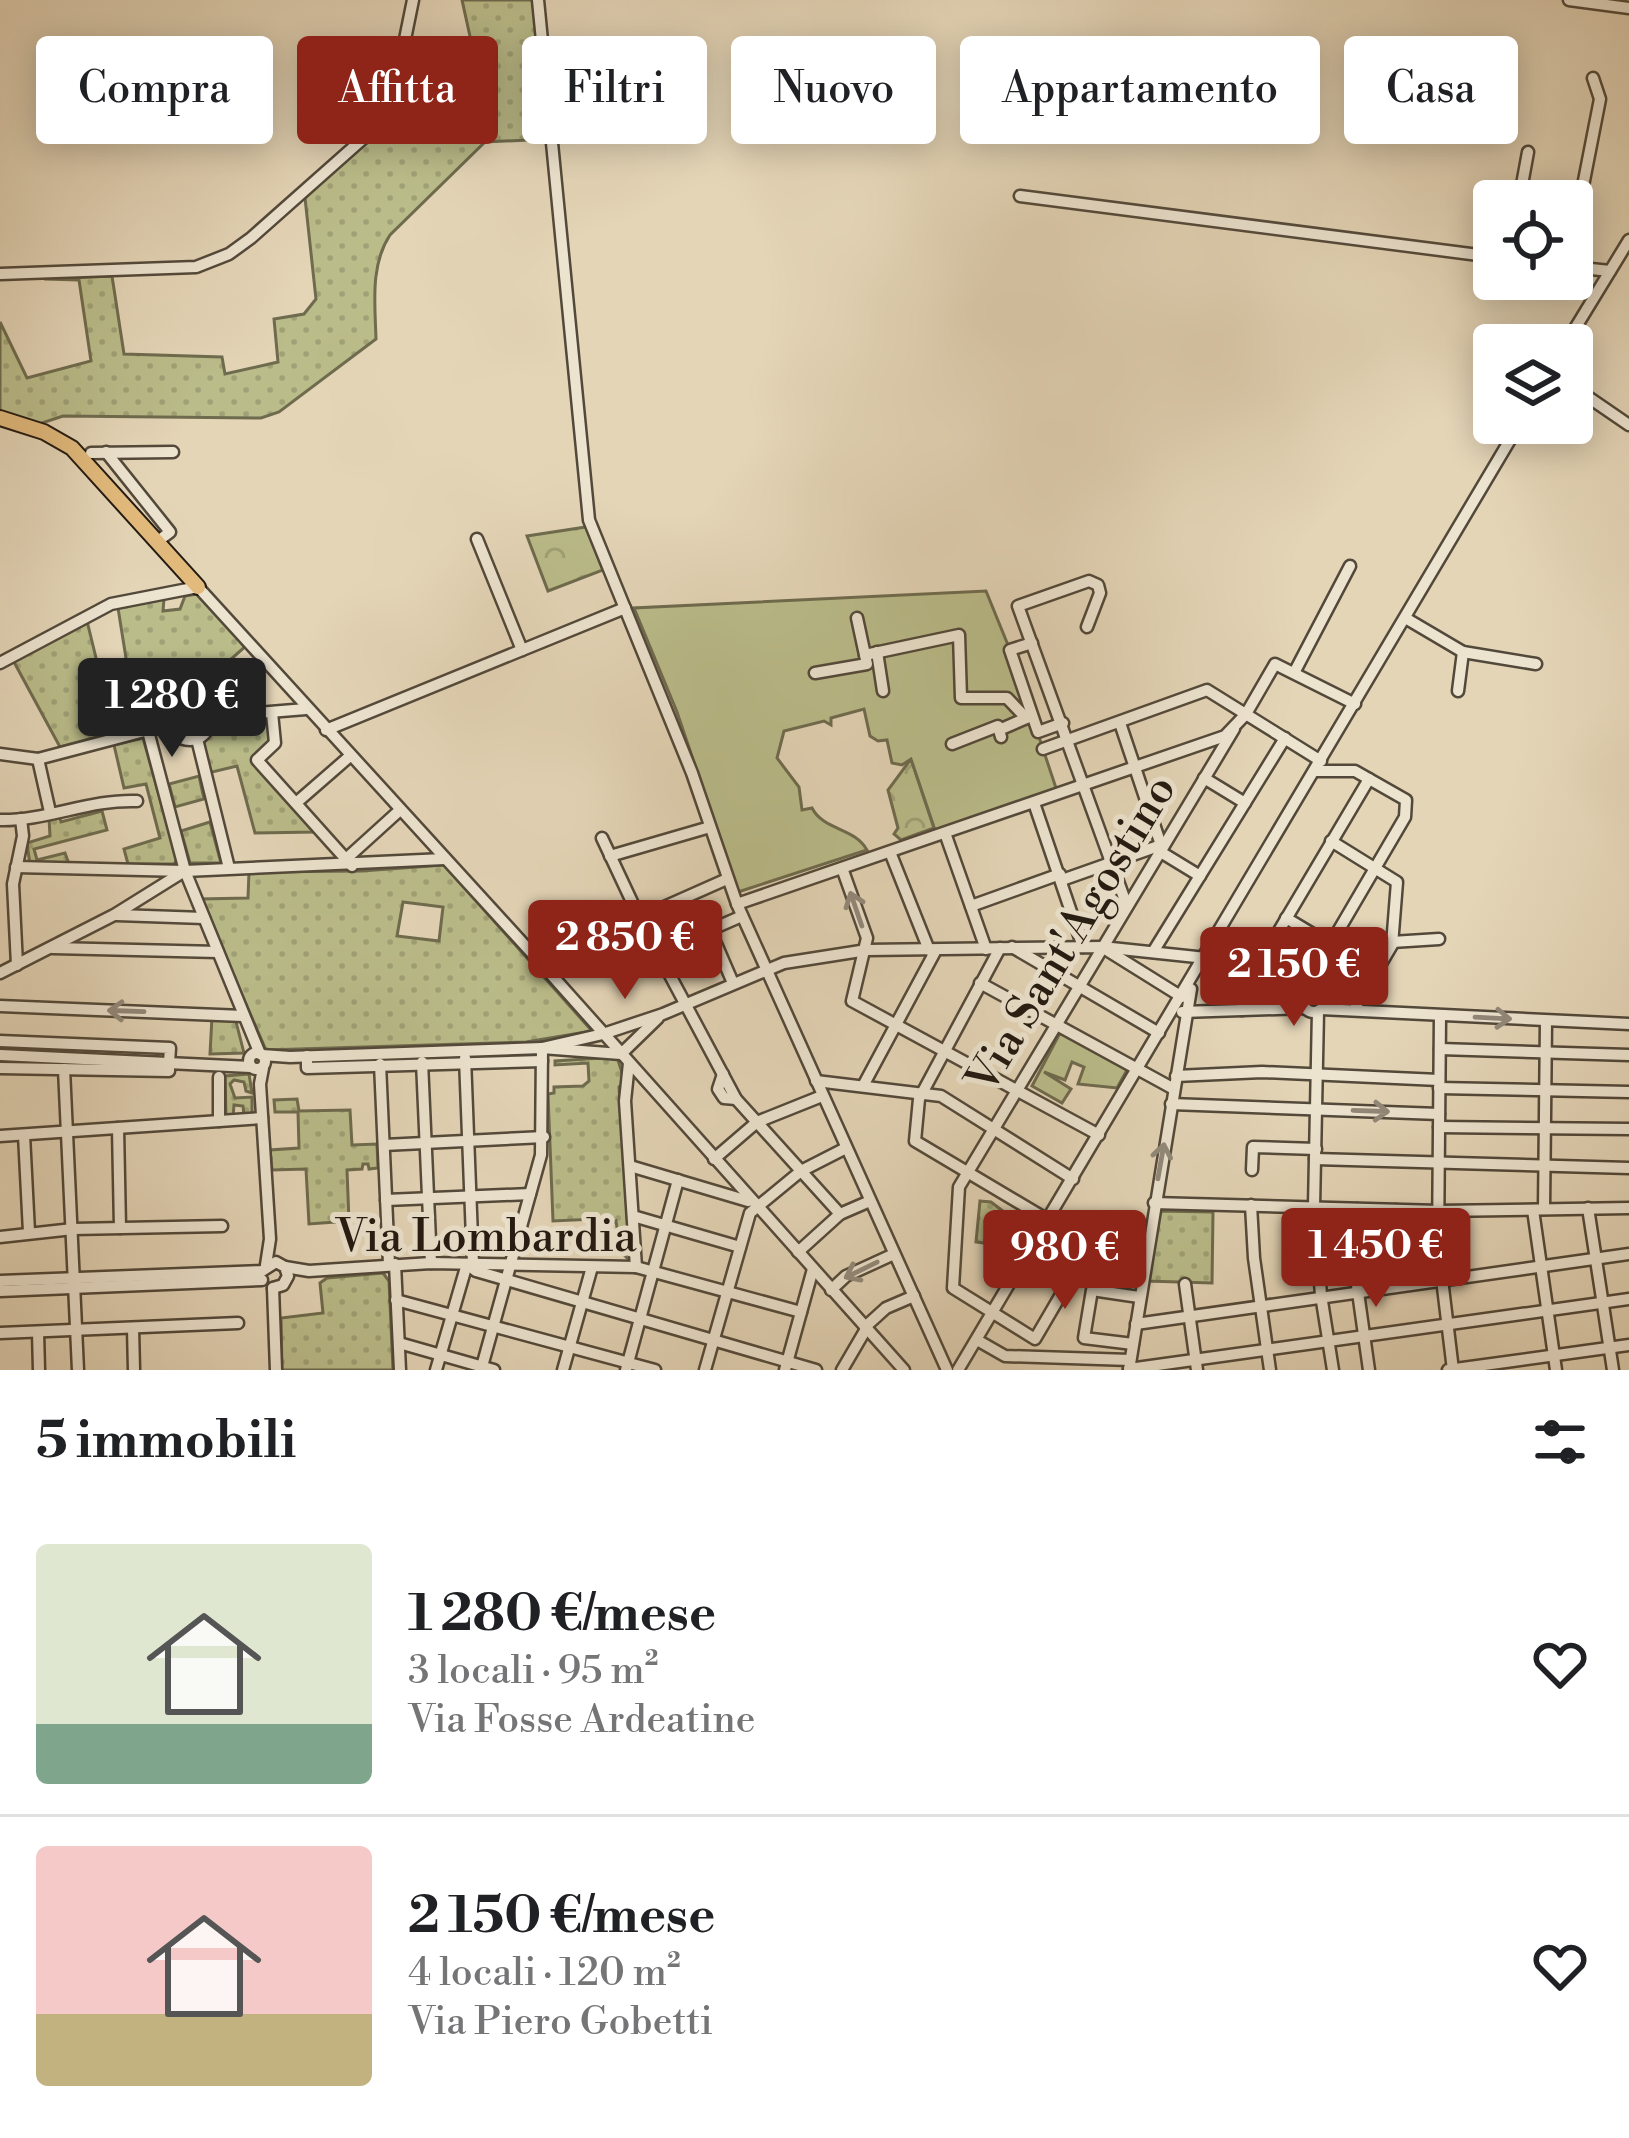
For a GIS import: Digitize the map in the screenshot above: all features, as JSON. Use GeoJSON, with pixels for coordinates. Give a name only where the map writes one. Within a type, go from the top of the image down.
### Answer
{"type":"FeatureCollection","features":[{"type":"Feature","properties":{"kind":"main road"},"geometry":{"type":"LineString","coordinates":[[0,418],[44,431],[72,448],[198,587]]}},
{"type":"Feature","properties":{"kind":"street"},"geometry":{"type":"LineString","coordinates":[[0,274],[165,271],[196,267],[229,254],[374,128],[392,103],[413,0]]}},
{"type":"Feature","properties":{"kind":"street"},"geometry":{"type":"LineString","coordinates":[[538,0],[590,520],[739,910],[947,1370]]}},
{"type":"Feature","properties":{"kind":"street"},"geometry":{"type":"LineString","coordinates":[[1569,0],[1623,5]]}},
{"type":"Feature","properties":{"kind":"street"},"geometry":{"type":"LineString","coordinates":[[1584,180],[1600,99],[1592,78]]}},
{"type":"Feature","properties":{"kind":"street"},"geometry":{"type":"LineString","coordinates":[[1523,180],[1528,152]]}},
{"type":"Feature","properties":{"kind":"street"},"geometry":{"type":"LineString","coordinates":[[1019,196],[1473,253]]}},
{"type":"Feature","properties":{"kind":"street"},"geometry":{"type":"LineString","coordinates":[[1578,324],[1629,239]]}},
{"type":"Feature","properties":{"kind":"street"},"geometry":{"type":"LineString","coordinates":[[1593,270],[1610,272]]}},
{"type":"Feature","properties":{"kind":"street"},"geometry":{"type":"LineString","coordinates":[[1593,400],[1629,425]]}},
{"type":"Feature","properties":{"kind":"street"},"geometry":{"type":"LineString","coordinates":[[958,1370],[1159,1034],[1182,1005],[1192,980],[1508,444]]}},
{"type":"Feature","properties":{"kind":"street"},"geometry":{"type":"LineString","coordinates":[[106,452],[170,532],[158,542]]}},
{"type":"Feature","properties":{"kind":"street"},"geometry":{"type":"LineString","coordinates":[[91,453],[173,452]]}},
{"type":"Feature","properties":{"kind":"street"},"geometry":{"type":"LineString","coordinates":[[477,539],[522,650]]}},
{"type":"Feature","properties":{"kind":"street"},"geometry":{"type":"LineString","coordinates":[[1350,566],[1294,674],[1355,704]]}},
{"type":"Feature","properties":{"kind":"street"},"geometry":{"type":"LineString","coordinates":[[1087,627],[1100,593],[1098,585],[1089,581],[1018,606],[1127,906]]}},
{"type":"Feature","properties":{"kind":"street"},"geometry":{"type":"LineString","coordinates":[[0,663],[111,604],[198,587],[904,1370]]}},
{"type":"Feature","properties":{"kind":"street"},"geometry":{"type":"LineString","coordinates":[[326,730],[625,608]]}},
{"type":"Feature","properties":{"kind":"street"},"geometry":{"type":"LineString","coordinates":[[857,618],[883,691]]}},
{"type":"Feature","properties":{"kind":"street"},"geometry":{"type":"LineString","coordinates":[[1407,619],[1463,652],[1536,664]]}},
{"type":"Feature","properties":{"kind":"street"},"geometry":{"type":"LineString","coordinates":[[871,654],[959,635],[961,698],[1007,698],[1038,732],[1063,723]]}},
{"type":"Feature","properties":{"kind":"street"},"geometry":{"type":"LineString","coordinates":[[1029,717],[1010,650],[1032,643]]}},
{"type":"Feature","properties":{"kind":"street"},"geometry":{"type":"LineString","coordinates":[[1459,691],[1463,652]]}},
{"type":"Feature","properties":{"kind":"street"},"geometry":{"type":"LineString","coordinates":[[815,673],[868,664],[871,654]]}},
{"type":"Feature","properties":{"kind":"street","name":"Via Sant'Agostino"},"geometry":{"type":"LineString","coordinates":[[968,1173],[1275,664],[1294,674]]}},
{"type":"Feature","properties":{"kind":"street"},"geometry":{"type":"LineString","coordinates":[[1024,692],[1047,683]]}},
{"type":"Feature","properties":{"kind":"street"},"geometry":{"type":"LineString","coordinates":[[1043,749],[1207,690],[1285,738],[1318,766],[1354,771],[1406,800],[1406,817],[1331,945],[1313,999],[1317,1074],[1314,1207],[1333,1370]]}},
{"type":"Feature","properties":{"kind":"street"},"geometry":{"type":"LineString","coordinates":[[189,701],[202,705],[210,717],[207,730],[196,739],[182,739],[171,724],[173,710],[189,701]]}},
{"type":"Feature","properties":{"kind":"street"},"geometry":{"type":"LineString","coordinates":[[210,717],[306,709]]}},
{"type":"Feature","properties":{"kind":"street"},"geometry":{"type":"LineString","coordinates":[[272,713],[275,743],[257,760],[349,862]]}},
{"type":"Feature","properties":{"kind":"street"},"geometry":{"type":"LineString","coordinates":[[952,744],[998,726],[1000,733],[1029,717]]}},
{"type":"Feature","properties":{"kind":"street"},"geometry":{"type":"LineString","coordinates":[[1120,723],[1162,846],[1200,876]]}},
{"type":"Feature","properties":{"kind":"street"},"geometry":{"type":"LineString","coordinates":[[0,754],[38,759],[171,724]]}},
{"type":"Feature","properties":{"kind":"street"},"geometry":{"type":"LineString","coordinates":[[733,983],[710,930],[739,910],[842,868],[1234,729]]}},
{"type":"Feature","properties":{"kind":"street"},"geometry":{"type":"LineString","coordinates":[[148,731],[185,871],[257,1061],[274,1271],[276,1370]]}},
{"type":"Feature","properties":{"kind":"street"},"geometry":{"type":"LineString","coordinates":[[1154,952],[1285,738]]}},
{"type":"Feature","properties":{"kind":"street"},"geometry":{"type":"LineString","coordinates":[[196,739],[229,868]]}},
{"type":"Feature","properties":{"kind":"street"},"geometry":{"type":"LineString","coordinates":[[296,803],[350,756]]}},
{"type":"Feature","properties":{"kind":"street"},"geometry":{"type":"LineString","coordinates":[[38,759],[50,812]]}},
{"type":"Feature","properties":{"kind":"street"},"geometry":{"type":"LineString","coordinates":[[1204,778],[1245,802]]}},
{"type":"Feature","properties":{"kind":"street"},"geometry":{"type":"LineString","coordinates":[[1242,1010],[1254,973],[1369,779]]}},
{"type":"Feature","properties":{"kind":"street"},"geometry":{"type":"LineString","coordinates":[[0,820],[110,800],[137,801]]}},
{"type":"Feature","properties":{"kind":"street"},"geometry":{"type":"LineString","coordinates":[[1034,802],[1083,947]]}},
{"type":"Feature","properties":{"kind":"street"},"geometry":{"type":"LineString","coordinates":[[349,862],[400,810]]}},
{"type":"Feature","properties":{"kind":"street"},"geometry":{"type":"LineString","coordinates":[[17,965],[16,867],[23,836],[21,819]]}},
{"type":"Feature","properties":{"kind":"street"},"geometry":{"type":"LineString","coordinates":[[610,856],[710,827]]}},
{"type":"Feature","properties":{"kind":"street"},"geometry":{"type":"LineString","coordinates":[[946,833],[971,906],[999,948],[1080,987],[1159,1034]]}},
{"type":"Feature","properties":{"kind":"street"},"geometry":{"type":"LineString","coordinates":[[863,1086],[932,950],[890,837]]}},
{"type":"Feature","properties":{"kind":"street"},"geometry":{"type":"LineString","coordinates":[[602,838],[736,1099],[840,1214]]}},
{"type":"Feature","properties":{"kind":"street"},"geometry":{"type":"LineString","coordinates":[[1331,842],[1397,882],[1392,942],[1359,1008]]}},
{"type":"Feature","properties":{"kind":"street"},"geometry":{"type":"LineString","coordinates":[[971,906],[1162,846]]}},
{"type":"Feature","properties":{"kind":"street"},"geometry":{"type":"LineString","coordinates":[[16,867],[185,871],[444,859]]}},
{"type":"Feature","properties":{"kind":"street"},"geometry":{"type":"LineString","coordinates":[[842,868],[867,938],[852,1001],[1099,1135]]}},
{"type":"Feature","properties":{"kind":"street"},"geometry":{"type":"LineString","coordinates":[[0,974],[114,915],[185,871]]}},
{"type":"Feature","properties":{"kind":"street"},"geometry":{"type":"LineString","coordinates":[[540,962],[727,879]]}},
{"type":"Feature","properties":{"kind":"street"},"geometry":{"type":"LineString","coordinates":[[114,915],[204,918]]}},
{"type":"Feature","properties":{"kind":"street"},"geometry":{"type":"LineString","coordinates":[[1286,918],[1378,973]]}},
{"type":"Feature","properties":{"kind":"street"},"geometry":{"type":"LineString","coordinates":[[1392,942],[1439,939]]}},
{"type":"Feature","properties":{"kind":"street"},"geometry":{"type":"LineString","coordinates":[[542,1055],[663,1014],[765,970],[867,950],[1102,947],[1154,952],[1206,958],[1288,983],[1313,999]]}},
{"type":"Feature","properties":{"kind":"street"},"geometry":{"type":"LineString","coordinates":[[1102,947],[1182,1005],[1242,1010],[1313,999],[1440,1016],[1629,1024]]}},
{"type":"Feature","properties":{"kind":"street"},"geometry":{"type":"LineString","coordinates":[[50,948],[218,952]]}},
{"type":"Feature","properties":{"kind":"street"},"geometry":{"type":"LineString","coordinates":[[999,948],[922,1092],[916,1106],[915,1141],[1090,1245],[1147,1251]]}},
{"type":"Feature","properties":{"kind":"street"},"geometry":{"type":"LineString","coordinates":[[980,983],[1174,1090]]}},
{"type":"Feature","properties":{"kind":"street"},"geometry":{"type":"LineString","coordinates":[[1130,1366],[1174,1090],[1182,1005]]}},
{"type":"Feature","properties":{"kind":"street"},"geometry":{"type":"LineString","coordinates":[[0,1006],[245,1022]]}},
{"type":"Feature","properties":{"kind":"street"},"geometry":{"type":"LineString","coordinates":[[636,1268],[625,1059],[663,1014]]}},
{"type":"Feature","properties":{"kind":"street"},"geometry":{"type":"LineString","coordinates":[[1440,1016],[1440,1279],[1451,1370],[1629,1345]]}},
{"type":"Feature","properties":{"kind":"street"},"geometry":{"type":"LineString","coordinates":[[1546,1021],[1539,1267],[1556,1370]]}},
{"type":"Feature","properties":{"kind":"street"},"geometry":{"type":"LineString","coordinates":[[0,1041],[170,1048],[169,1071],[0,1067]]}},
{"type":"Feature","properties":{"kind":"street"},"geometry":{"type":"LineString","coordinates":[[1440,1049],[1629,1055]]}},
{"type":"Feature","properties":{"kind":"street"},"geometry":{"type":"LineString","coordinates":[[0,1055],[210,1063],[307,1056],[625,1059]]}},
{"type":"Feature","properties":{"kind":"street"},"geometry":{"type":"LineString","coordinates":[[399,1343],[485,1369],[544,1137],[542,1055]]}},
{"type":"Feature","properties":{"kind":"street"},"geometry":{"type":"LineString","coordinates":[[436,1370],[470,1264],[465,1057]]}},
{"type":"Feature","properties":{"kind":"street"},"geometry":{"type":"LineString","coordinates":[[422,1058],[430,1263]]}},
{"type":"Feature","properties":{"kind":"street"},"geometry":{"type":"LineString","coordinates":[[380,1060],[400,1370]]}},
{"type":"Feature","properties":{"kind":"street"},"geometry":{"type":"LineString","coordinates":[[64,1069],[78,1370]]}},
{"type":"Feature","properties":{"kind":"street"},"geometry":{"type":"LineString","coordinates":[[1176,1076],[1317,1074],[1629,1092]]}},
{"type":"Feature","properties":{"kind":"street"},"geometry":{"type":"LineString","coordinates":[[219,1077],[219,1121]]}},
{"type":"Feature","properties":{"kind":"street"},"geometry":{"type":"LineString","coordinates":[[627,1090],[641,1078]]}},
{"type":"Feature","properties":{"kind":"street"},"geometry":{"type":"LineString","coordinates":[[816,1082],[941,1096],[1073,1179]]}},
{"type":"Feature","properties":{"kind":"street"},"geometry":{"type":"LineString","coordinates":[[714,1159],[757,1122],[822,1096]]}},
{"type":"Feature","properties":{"kind":"street"},"geometry":{"type":"LineString","coordinates":[[1171,1104],[1629,1129]]}},
{"type":"Feature","properties":{"kind":"street"},"geometry":{"type":"LineString","coordinates":[[0,1136],[262,1118]]}},
{"type":"Feature","properties":{"kind":"street"},"geometry":{"type":"LineString","coordinates":[[118,1128],[120,1228]]}},
{"type":"Feature","properties":{"kind":"street"},"geometry":{"type":"LineString","coordinates":[[24,1135],[29,1232]]}},
{"type":"Feature","properties":{"kind":"street"},"geometry":{"type":"LineString","coordinates":[[384,1145],[544,1137]]}},
{"type":"Feature","properties":{"kind":"street"},"geometry":{"type":"LineString","coordinates":[[1252,1170],[1253,1147],[1439,1165],[1629,1168]]}},
{"type":"Feature","properties":{"kind":"street"},"geometry":{"type":"LineString","coordinates":[[705,1370],[754,1204],[801,1171],[846,1148]]}},
{"type":"Feature","properties":{"kind":"street"},"geometry":{"type":"LineString","coordinates":[[630,1166],[754,1204]]}},
{"type":"Feature","properties":{"kind":"street"},"geometry":{"type":"LineString","coordinates":[[968,1173],[959,1186],[953,1288],[1035,1339]]}},
{"type":"Feature","properties":{"kind":"street"},"geometry":{"type":"LineString","coordinates":[[627,1366],[678,1180]]}},
{"type":"Feature","properties":{"kind":"street"},"geometry":{"type":"LineString","coordinates":[[719,1192],[733,1180]]}},
{"type":"Feature","properties":{"kind":"street"},"geometry":{"type":"LineString","coordinates":[[386,1200],[530,1194]]}},
{"type":"Feature","properties":{"kind":"street"},"geometry":{"type":"LineString","coordinates":[[798,1252],[840,1214],[870,1202]]}},
{"type":"Feature","properties":{"kind":"street"},"geometry":{"type":"LineString","coordinates":[[1154,1203],[1439,1211],[1629,1208]]}},
{"type":"Feature","properties":{"kind":"street"},"geometry":{"type":"LineString","coordinates":[[1252,1205],[1270,1370]]}},
{"type":"Feature","properties":{"kind":"street"},"geometry":{"type":"LineString","coordinates":[[1588,1208],[1613,1370]]}},
{"type":"Feature","properties":{"kind":"street"},"geometry":{"type":"LineString","coordinates":[[1357,1209],[1357,1291],[1369,1370]]}},
{"type":"Feature","properties":{"kind":"street"},"geometry":{"type":"LineString","coordinates":[[1395,1285],[1396,1210]]}},
{"type":"Feature","properties":{"kind":"street"},"geometry":{"type":"LineString","coordinates":[[633,1216],[740,1247]]}},
{"type":"Feature","properties":{"kind":"street"},"geometry":{"type":"LineString","coordinates":[[0,1237],[73,1229],[222,1226]]}},
{"type":"Feature","properties":{"kind":"street"},"geometry":{"type":"LineString","coordinates":[[1034,1357],[1035,1339],[1090,1245]]}},
{"type":"Feature","properties":{"kind":"street"},"geometry":{"type":"LineString","coordinates":[[831,1290],[846,1276],[894,1254]]}},
{"type":"Feature","properties":{"kind":"street"},"geometry":{"type":"LineString","coordinates":[[1136,1324],[1629,1254]]}},
{"type":"Feature","properties":{"kind":"street","name":"Via Lombardia"},"geometry":{"type":"LineString","coordinates":[[274,1271],[430,1263],[636,1268],[801,1312]]}},
{"type":"Feature","properties":{"kind":"street"},"geometry":{"type":"LineString","coordinates":[[470,1264],[582,1304],[816,1370]]}},
{"type":"Feature","properties":{"kind":"street"},"geometry":{"type":"LineString","coordinates":[[563,1370],[592,1267]]}},
{"type":"Feature","properties":{"kind":"street"},"geometry":{"type":"LineString","coordinates":[[786,1365],[813,1269]]}},
{"type":"Feature","properties":{"kind":"street"},"geometry":{"type":"LineString","coordinates":[[0,1291],[274,1271]]}},
{"type":"Feature","properties":{"kind":"street"},"geometry":{"type":"LineString","coordinates":[[0,1281],[75,1283]]}},
{"type":"Feature","properties":{"kind":"street"},"geometry":{"type":"LineString","coordinates":[[1185,1284],[1196,1365]]}},
{"type":"Feature","properties":{"kind":"street"},"geometry":{"type":"LineString","coordinates":[[1133,1344],[1084,1338],[1086,1289],[1139,1298]]}},
{"type":"Feature","properties":{"kind":"street"},"geometry":{"type":"LineString","coordinates":[[842,1370],[866,1328],[886,1308],[914,1297]]}},
{"type":"Feature","properties":{"kind":"street"},"geometry":{"type":"LineString","coordinates":[[977,1340],[1002,1355],[1130,1366],[1196,1365],[1268,1349],[1629,1299]]}},
{"type":"Feature","properties":{"kind":"street"},"geometry":{"type":"LineString","coordinates":[[396,1300],[655,1370]]}},
{"type":"Feature","properties":{"kind":"street"},"geometry":{"type":"LineString","coordinates":[[0,1333],[238,1323]]}},
{"type":"Feature","properties":{"kind":"street"},"geometry":{"type":"LineString","coordinates":[[133,1328],[134,1370]]}},
{"type":"Feature","properties":{"kind":"street"},"geometry":{"type":"LineString","coordinates":[[38,1333],[39,1370]]}},
{"type":"Feature","properties":{"kind":"street"},"geometry":{"type":"LineString","coordinates":[[884,1370],[892,1357]]}},
{"type":"Feature","properties":{"kind":"green space"},"geometry":{"type":"Polygon","coordinates":[[[462,0],[533,0],[537,36],[522,36],[522,140],[498,141],[498,36],[470,36],[462,0]]]}},
{"type":"Feature","properties":{"kind":"green space"},"geometry":{"type":"Polygon","coordinates":[[[364,144],[483,144],[390,235],[377,272],[376,339],[279,412],[261,418],[63,416],[36,425],[0,417],[0,322],[27,378],[91,361],[79,280],[44,279],[112,276],[124,354],[222,357],[225,374],[278,362],[274,319],[304,314],[316,299],[305,198],[364,144]]]}},
{"type":"Feature","properties":{"kind":"green space"},"geometry":{"type":"Polygon","coordinates":[[[586,527],[603,570],[548,591],[527,536],[586,527]]]}},
{"type":"Feature","properties":{"kind":"green space"},"geometry":{"type":"Polygon","coordinates":[[[986,591],[1058,794],[937,836],[911,759],[902,765],[892,763],[887,740],[870,736],[864,709],[831,718],[831,725],[824,721],[784,731],[777,758],[799,787],[802,810],[812,808],[867,850],[738,892],[677,712],[634,608],[986,591]]]}},
{"type":"Feature","properties":{"kind":"green space"},"geometry":{"type":"Polygon","coordinates":[[[197,594],[246,646],[213,675],[216,682],[205,698],[178,697],[163,719],[60,747],[14,662],[87,621],[97,662],[116,664],[126,658],[118,608],[164,599],[163,611],[180,609],[185,596],[197,594]]]}},
{"type":"Feature","properties":{"kind":"green space"},"geometry":{"type":"Polygon","coordinates":[[[268,719],[270,744],[253,761],[315,832],[255,833],[237,766],[208,773],[202,744],[215,726],[268,719]]]}},
{"type":"Feature","properties":{"kind":"green space"},"geometry":{"type":"Polygon","coordinates":[[[143,738],[177,860],[174,864],[128,864],[124,849],[160,838],[146,784],[124,788],[114,745],[143,738]]]}},
{"type":"Feature","properties":{"kind":"green space"},"geometry":{"type":"Polygon","coordinates":[[[911,759],[934,828],[901,840],[894,834],[898,828],[888,790],[911,759]]]}},
{"type":"Feature","properties":{"kind":"green space"},"geometry":{"type":"Polygon","coordinates":[[[199,776],[204,799],[175,807],[169,784],[199,776]]]}},
{"type":"Feature","properties":{"kind":"green space"},"geometry":{"type":"Polygon","coordinates":[[[102,811],[107,830],[34,849],[37,860],[65,853],[69,864],[30,865],[27,843],[50,836],[49,818],[59,815],[61,822],[102,811]]]}},
{"type":"Feature","properties":{"kind":"green space"},"geometry":{"type":"Polygon","coordinates":[[[210,822],[221,863],[190,863],[181,831],[210,822]]]}},
{"type":"Feature","properties":{"kind":"green space"},"geometry":{"type":"Polygon","coordinates":[[[444,865],[592,1031],[526,1042],[266,1050],[200,899],[248,898],[249,872],[444,865]],[[403,902],[397,936],[439,941],[443,907],[403,902]]]}},
{"type":"Feature","properties":{"kind":"green space"},"geometry":{"type":"Polygon","coordinates":[[[212,1017],[235,1018],[244,1053],[210,1054],[212,1017]]]}},
{"type":"Feature","properties":{"kind":"green space"},"geometry":{"type":"Polygon","coordinates":[[[1060,1033],[1127,1070],[1117,1088],[1078,1084],[1084,1067],[1072,1062],[1065,1080],[1044,1072],[1071,1089],[1062,1103],[1032,1086],[1060,1033]]]}},
{"type":"Feature","properties":{"kind":"green space"},"geometry":{"type":"Polygon","coordinates":[[[617,1057],[625,1082],[619,1087],[630,1261],[620,1251],[624,1242],[619,1241],[616,1221],[602,1229],[608,1243],[597,1250],[595,1219],[553,1221],[548,1094],[554,1093],[554,1087],[583,1086],[589,1081],[588,1063],[555,1065],[555,1061],[617,1057]]]}},
{"type":"Feature","properties":{"kind":"green space"},"geometry":{"type":"Polygon","coordinates":[[[249,1074],[252,1093],[246,1091],[244,1082],[230,1084],[235,1098],[252,1097],[252,1116],[244,1116],[243,1106],[234,1105],[233,1117],[226,1117],[225,1076],[249,1074]]]}},
{"type":"Feature","properties":{"kind":"green space"},"geometry":{"type":"Polygon","coordinates":[[[297,1099],[299,1111],[350,1110],[352,1145],[377,1144],[378,1168],[363,1164],[362,1169],[347,1170],[349,1221],[309,1224],[306,1169],[272,1170],[270,1150],[299,1148],[298,1112],[275,1112],[274,1100],[297,1099]]]}},
{"type":"Feature","properties":{"kind":"green space"},"geometry":{"type":"Polygon","coordinates":[[[980,1201],[991,1202],[1012,1218],[1010,1222],[1034,1228],[1031,1233],[1005,1228],[1000,1235],[986,1235],[984,1243],[976,1242],[980,1201]]]}},
{"type":"Feature","properties":{"kind":"green space"},"geometry":{"type":"Polygon","coordinates":[[[1158,1211],[1213,1212],[1212,1283],[1146,1281],[1158,1211]]]}},
{"type":"Feature","properties":{"kind":"green space"},"geometry":{"type":"Polygon","coordinates":[[[383,1273],[389,1281],[393,1370],[282,1370],[281,1318],[323,1313],[320,1283],[327,1278],[383,1273]]]}}]}
